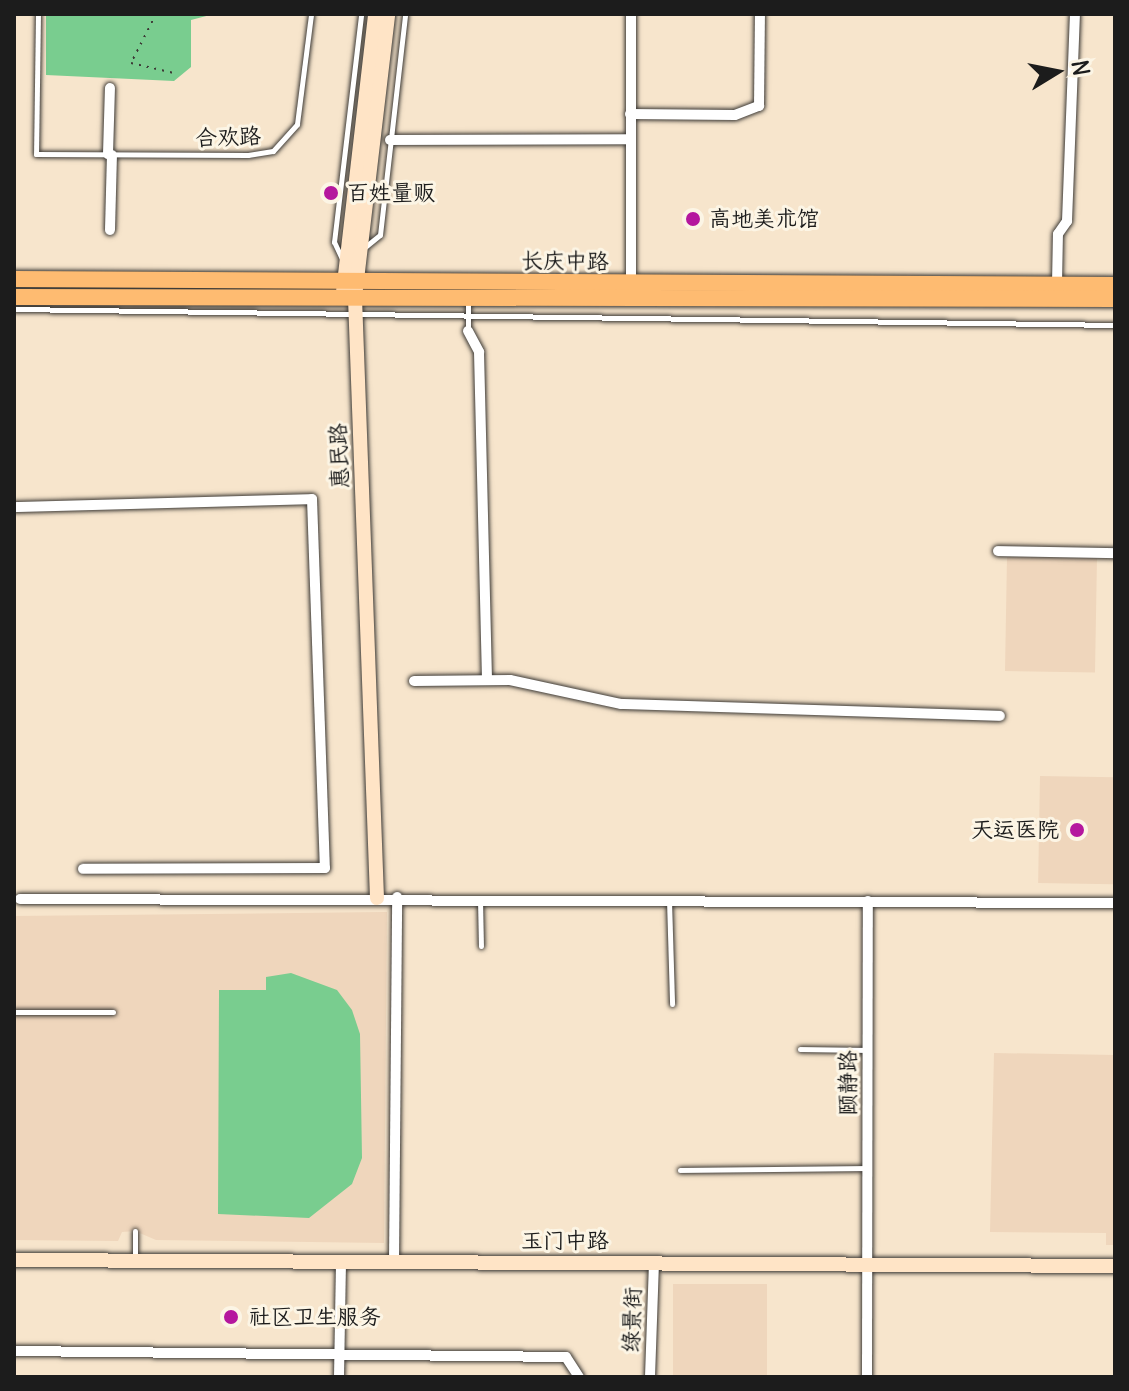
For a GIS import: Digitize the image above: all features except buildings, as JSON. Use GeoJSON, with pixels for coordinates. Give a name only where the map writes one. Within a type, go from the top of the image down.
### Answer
{"type":"FeatureCollection","features":[{"type":"Feature","properties":{"kind":"main road","name":"长庆中路"},"geometry":{"type":"LineString","coordinates":[[14,279],[468,290],[1115,299]]}},
{"type":"Feature","properties":{"kind":"main road","name":"长庆中路"},"geometry":{"type":"LineString","coordinates":[[468,290],[631,284],[1115,285]]}},
{"type":"Feature","properties":{"kind":"main road","name":"长庆中路"},"geometry":{"type":"LineString","coordinates":[[14,297],[349,285]]}},
{"type":"Feature","properties":{"kind":"street","name":"惠民路"},"geometry":{"type":"LineString","coordinates":[[375,14],[349,285],[356,315],[377,898]]}},
{"type":"Feature","properties":{"kind":"street","name":"惠民路"},"geometry":{"type":"LineString","coordinates":[[349,285],[361,250],[388,14]]}},
{"type":"Feature","properties":{"kind":"street"},"geometry":{"type":"LineString","coordinates":[[631,14],[631,284]]}},
{"type":"Feature","properties":{"kind":"street"},"geometry":{"type":"LineString","coordinates":[[630,114],[735,115],[759,106],[760,14]]}},
{"type":"Feature","properties":{"kind":"street"},"geometry":{"type":"LineString","coordinates":[[1057,284],[1058,234],[1067,221],[1075,14]]}},
{"type":"Feature","properties":{"kind":"street"},"geometry":{"type":"LineString","coordinates":[[110,88],[110,230]]}},
{"type":"Feature","properties":{"kind":"street"},"geometry":{"type":"LineString","coordinates":[[390,140],[629,139]]}},
{"type":"Feature","properties":{"kind":"street"},"geometry":{"type":"LineString","coordinates":[[468,331],[479,352],[487,680]]}},
{"type":"Feature","properties":{"kind":"street"},"geometry":{"type":"LineString","coordinates":[[14,507],[312,499],[325,868],[83,869]]}},
{"type":"Feature","properties":{"kind":"street"},"geometry":{"type":"LineString","coordinates":[[998,551],[1115,553]]}},
{"type":"Feature","properties":{"kind":"street"},"geometry":{"type":"LineString","coordinates":[[414,681],[487,680],[621,704],[1000,716]]}},
{"type":"Feature","properties":{"kind":"street"},"geometry":{"type":"LineString","coordinates":[[394,1262],[397,897]]}},
{"type":"Feature","properties":{"kind":"street"},"geometry":{"type":"LineString","coordinates":[[20,899],[397,897],[1115,903]]}},
{"type":"Feature","properties":{"kind":"street","name":"颐静路"},"geometry":{"type":"LineString","coordinates":[[867,1377],[868,901]]}},
{"type":"Feature","properties":{"kind":"street","name":"玉门中路"},"geometry":{"type":"LineString","coordinates":[[14,1260],[1115,1266]]}},
{"type":"Feature","properties":{"kind":"street"},"geometry":{"type":"LineString","coordinates":[[339,1377],[341,1262]]}},
{"type":"Feature","properties":{"kind":"street","name":"绿景街"},"geometry":{"type":"LineString","coordinates":[[650,1377],[654,1264]]}},
{"type":"Feature","properties":{"kind":"street"},"geometry":{"type":"LineString","coordinates":[[14,1351],[566,1357],[579,1377]]}},
{"type":"Feature","properties":{"kind":"lane","name":"合欢路"},"geometry":{"type":"LineString","coordinates":[[38,14],[36,154],[110,155],[248,155],[288,141],[297,124],[311,14]]}},
{"type":"Feature","properties":{"kind":"lane"},"geometry":{"type":"LineString","coordinates":[[349,285],[334,242],[361,14]]}},
{"type":"Feature","properties":{"kind":"lane"},"geometry":{"type":"LineString","coordinates":[[361,250],[380,235],[405,14]]}},
{"type":"Feature","properties":{"kind":"lane"},"geometry":{"type":"LineString","coordinates":[[468,290],[468,331]]}},
{"type":"Feature","properties":{"kind":"lane"},"geometry":{"type":"LineString","coordinates":[[14,309],[1115,325]]}},
{"type":"Feature","properties":{"kind":"lane"},"geometry":{"type":"LineString","coordinates":[[480,898],[481,946]]}},
{"type":"Feature","properties":{"kind":"lane"},"geometry":{"type":"LineString","coordinates":[[669,899],[672,1004]]}},
{"type":"Feature","properties":{"kind":"lane"},"geometry":{"type":"LineString","coordinates":[[14,1012],[113,1012]]}},
{"type":"Feature","properties":{"kind":"lane"},"geometry":{"type":"LineString","coordinates":[[800,1049],[868,1050]]}},
{"type":"Feature","properties":{"kind":"lane"},"geometry":{"type":"LineString","coordinates":[[680,1170],[868,1168]]}},
{"type":"Feature","properties":{"kind":"lane"},"geometry":{"type":"LineString","coordinates":[[135,1231],[135,1261]]}},
{"type":"Feature","properties":{"kind":"path"},"geometry":{"type":"LineString","coordinates":[[156,14],[131,63],[174,73]]}},
{"type":"Feature","properties":{"kind":"shaded area"},"geometry":{"type":"Polygon","coordinates":[[[1007,557],[1097,559],[1095,673],[1005,671],[1007,557]]]}},
{"type":"Feature","properties":{"kind":"shaded area","name":"天运医院"},"geometry":{"type":"Polygon","coordinates":[[[1040,776],[1115,777],[1113,884],[1038,883],[1040,776]]]}},
{"type":"Feature","properties":{"kind":"shaded area"},"geometry":{"type":"Polygon","coordinates":[[[387,912],[384,1243],[156,1240],[135,1231],[122,1232],[118,1241],[14,1240],[14,916],[387,912]]]}},
{"type":"Feature","properties":{"kind":"shaded area"},"geometry":{"type":"Polygon","coordinates":[[[994,1053],[1115,1055],[1115,1245],[1106,1245],[1106,1233],[990,1232],[994,1053]]]}},
{"type":"Feature","properties":{"kind":"shaded area"},"geometry":{"type":"Polygon","coordinates":[[[673,1284],[767,1284],[767,1377],[673,1377],[673,1284]]]}},
{"type":"Feature","properties":{"kind":"green space"},"geometry":{"type":"Polygon","coordinates":[[[46,14],[214,14],[191,20],[191,67],[174,81],[46,75],[46,14]]]}},
{"type":"Feature","properties":{"kind":"green space"},"geometry":{"type":"Polygon","coordinates":[[[291,973],[337,990],[352,1010],[360,1034],[362,1158],[352,1184],[309,1218],[218,1214],[219,990],[266,990],[266,977],[291,973]]]}},
{"type":"Feature","properties":{"kind":"place","name":"百姓量贩"},"geometry":{"type":"Point","coordinates":[331,193]}},
{"type":"Feature","properties":{"kind":"place","name":"高地美术馆"},"geometry":{"type":"Point","coordinates":[693,219]}},
{"type":"Feature","properties":{"kind":"place","name":"天运医院"},"geometry":{"type":"Point","coordinates":[1077,830]}},
{"type":"Feature","properties":{"kind":"place","name":"社区卫生服务"},"geometry":{"type":"Point","coordinates":[231,1317]}}]}
